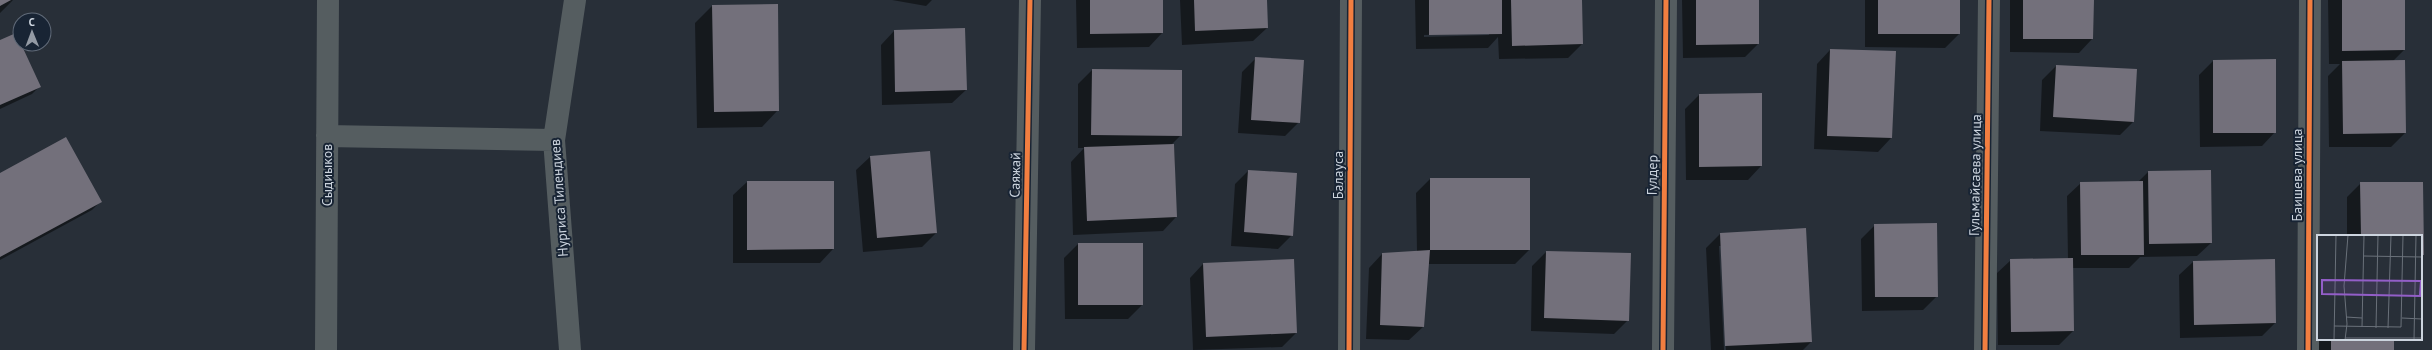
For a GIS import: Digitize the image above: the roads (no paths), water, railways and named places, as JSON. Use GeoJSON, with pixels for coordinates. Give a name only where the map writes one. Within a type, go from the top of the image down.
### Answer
{"type":"FeatureCollection","features":[{"type":"Feature","properties":{"kind":"street","name":"Сыдиыков"},"geometry":{"type":"LineString","coordinates":[[326,350],[328,0]]}},
{"type":"Feature","properties":{"kind":"street","name":"Нургиса Тилендиев"},"geometry":{"type":"LineString","coordinates":[[570,350],[554,140],[575,0]]}},
{"type":"Feature","properties":{"kind":"street","name":"Саяжай"},"geometry":{"type":"LineString","coordinates":[[1024,350],[1030,0]]}},
{"type":"Feature","properties":{"kind":"street","name":"Балауса"},"geometry":{"type":"LineString","coordinates":[[1349,350],[1351,0]]}},
{"type":"Feature","properties":{"kind":"street","name":"Гулдер"},"geometry":{"type":"LineString","coordinates":[[1663,350],[1666,0]]}},
{"type":"Feature","properties":{"kind":"street","name":"Гульмайсаева улица"},"geometry":{"type":"LineString","coordinates":[[1985,350],[1989,0]]}},
{"type":"Feature","properties":{"kind":"street","name":"Баишева улица"},"geometry":{"type":"LineString","coordinates":[[2308,350],[2310,0]]}},
{"type":"Feature","properties":{"kind":"street"},"geometry":{"type":"LineString","coordinates":[[328,136],[554,140]]}}]}
